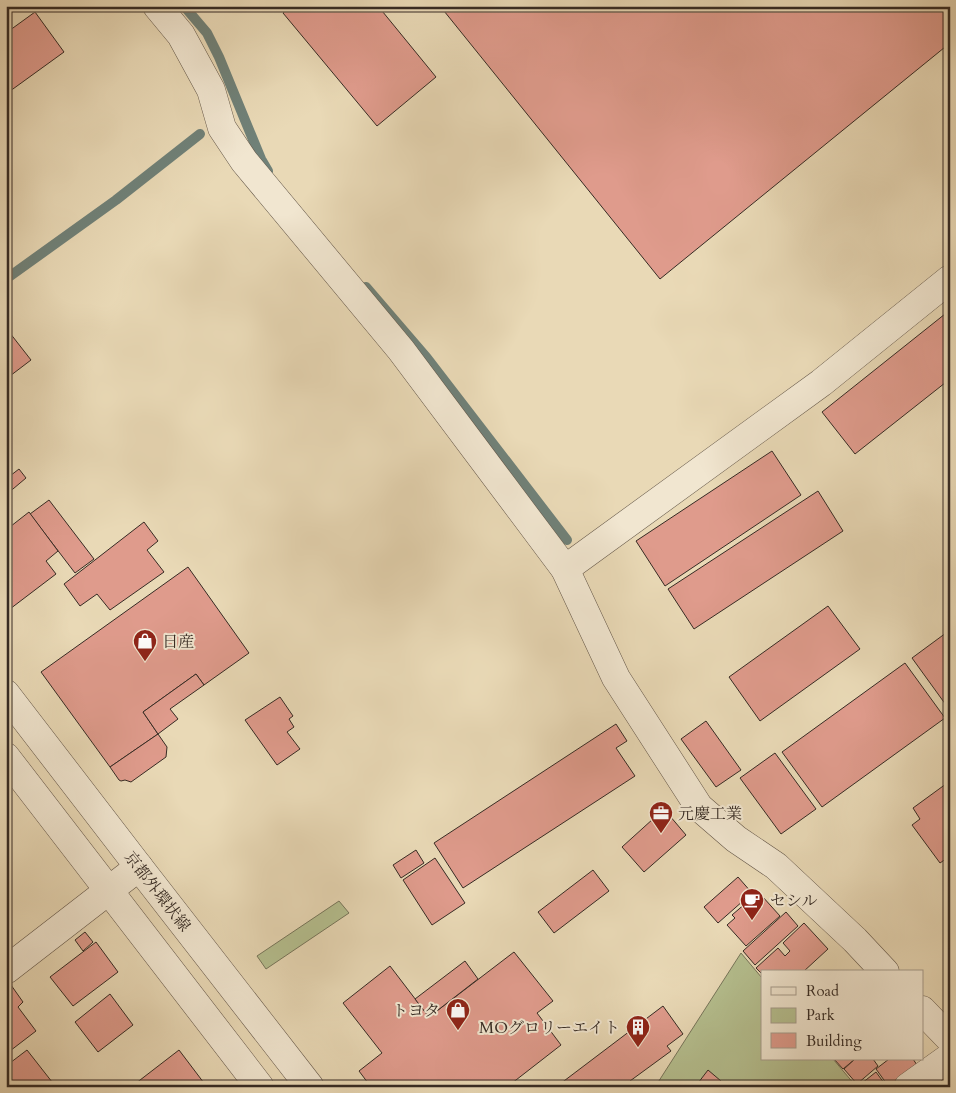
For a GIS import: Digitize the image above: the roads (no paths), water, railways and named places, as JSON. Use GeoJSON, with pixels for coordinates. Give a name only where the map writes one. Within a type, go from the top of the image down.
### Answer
{"type":"FeatureCollection","features":[{"type":"Feature","properties":{"kind":"street"},"geometry":{"type":"LineString","coordinates":[[157,6],[181,35],[212,90],[222,128],[244,161],[401,350],[565,570],[616,678],[699,807],[736,839],[776,866],[884,970]]}},
{"type":"Feature","properties":{"kind":"street"},"geometry":{"type":"LineString","coordinates":[[565,570],[821,383],[950,278]]}},
{"type":"Feature","properties":{"kind":"street","name":"京都外環状線"},"geometry":{"type":"LineString","coordinates":[[6,694],[310,1087]]}},
{"type":"Feature","properties":{"kind":"street"},"geometry":{"type":"LineString","coordinates":[[6,757],[260,1087]]}},
{"type":"Feature","properties":{"kind":"street"},"geometry":{"type":"LineString","coordinates":[[6,970],[139,867]]}},
{"type":"Feature","properties":{"kind":"street"},"geometry":{"type":"LineString","coordinates":[[924,1012],[950,1039]]}},
{"type":"Feature","properties":{"kind":"street"},"geometry":{"type":"LineString","coordinates":[[908,1087],[950,1057]]}},
{"type":"Feature","properties":{"kind":"waterway"},"geometry":{"type":"LineString","coordinates":[[184,6],[207,33],[219,57],[261,159],[268,171]]}},
{"type":"Feature","properties":{"kind":"waterway"},"geometry":{"type":"LineString","coordinates":[[6,279],[116,200],[200,134]]}},
{"type":"Feature","properties":{"kind":"waterway"},"geometry":{"type":"LineString","coordinates":[[366,287],[427,358],[567,540]]}},
{"type":"Feature","properties":{"kind":"place","name":"日産"},"geometry":{"type":"Point","coordinates":[145,662]}},
{"type":"Feature","properties":{"kind":"place","name":"元慶工業"},"geometry":{"type":"Point","coordinates":[661,834]}},
{"type":"Feature","properties":{"kind":"place","name":"セシル"},"geometry":{"type":"Point","coordinates":[752,921]}},
{"type":"Feature","properties":{"kind":"place","name":"トヨタ"},"geometry":{"type":"Point","coordinates":[458,1031]}},
{"type":"Feature","properties":{"kind":"place","name":"MOグロリーエイト"},"geometry":{"type":"Point","coordinates":[638,1048]}}]}
